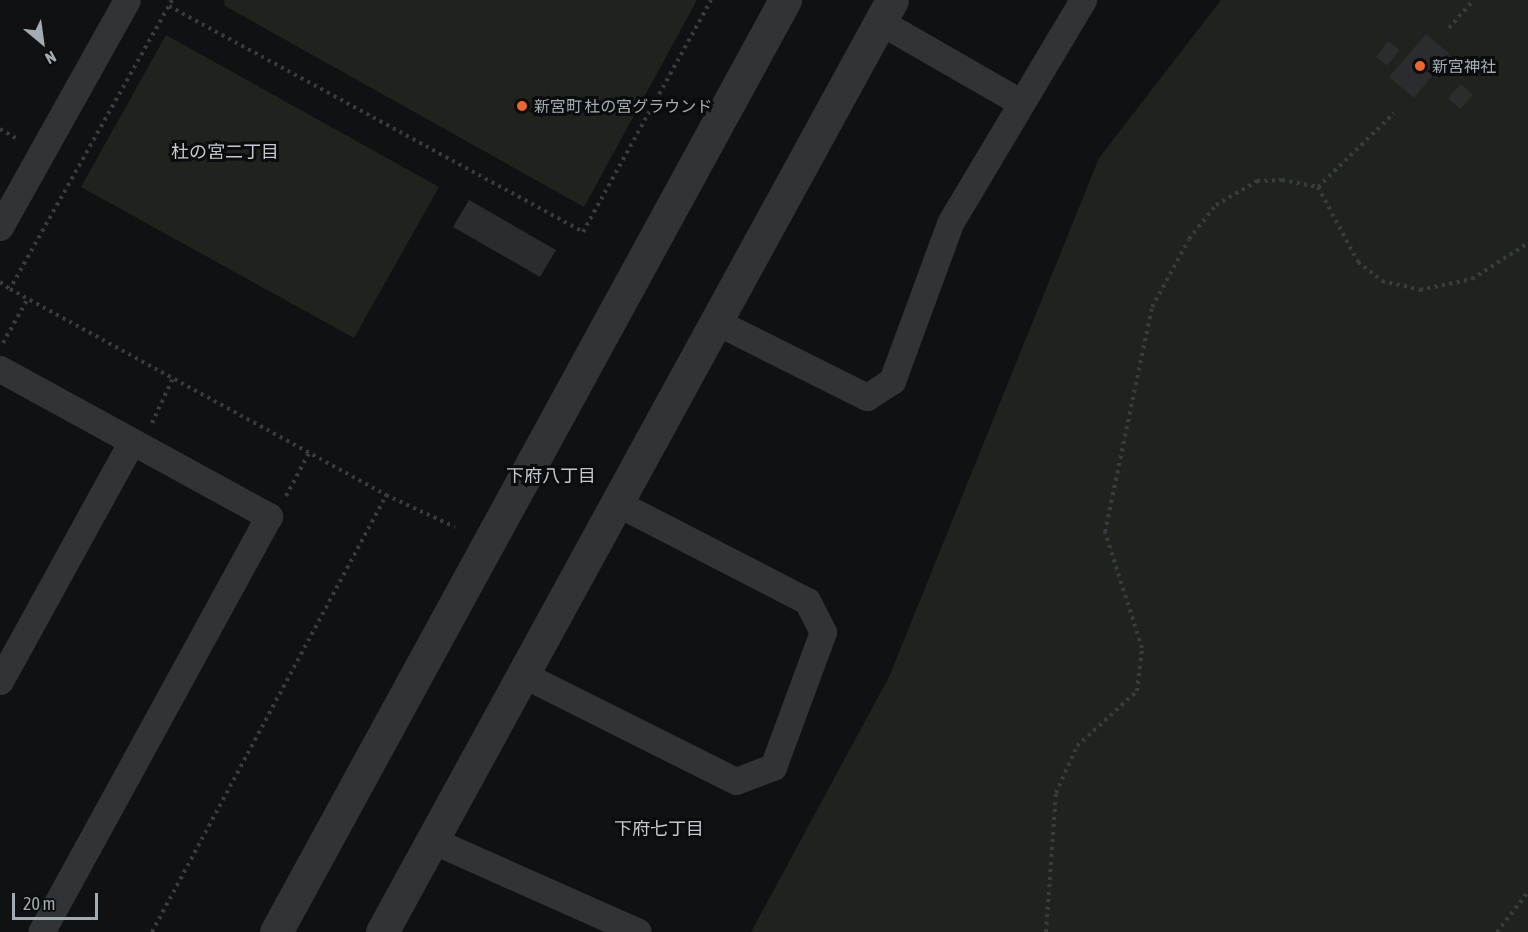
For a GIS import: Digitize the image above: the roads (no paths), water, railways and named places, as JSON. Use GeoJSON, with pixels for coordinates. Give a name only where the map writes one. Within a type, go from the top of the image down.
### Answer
{"type":"FeatureCollection","features":[{"type":"Feature","properties":{"kind":"street"},"geometry":{"type":"LineString","coordinates":[[0,227],[127,0]]}},
{"type":"Feature","properties":{"kind":"street"},"geometry":{"type":"LineString","coordinates":[[276,932],[784,0]]}},
{"type":"Feature","properties":{"kind":"street"},"geometry":{"type":"LineString","coordinates":[[715,321],[867,397],[892,381],[950,223],[1020,102],[1083,0]]}},
{"type":"Feature","properties":{"kind":"street"},"geometry":{"type":"LineString","coordinates":[[382,932],[434,841],[615,502],[886,10],[1020,102]]}},
{"type":"Feature","properties":{"kind":"street"},"geometry":{"type":"LineString","coordinates":[[0,369],[135,445],[269,516],[41,932]]}},
{"type":"Feature","properties":{"kind":"street"},"geometry":{"type":"LineString","coordinates":[[0,681],[135,445]]}},
{"type":"Feature","properties":{"kind":"street"},"geometry":{"type":"LineString","coordinates":[[522,674],[736,781],[773,767],[823,632],[807,601],[615,502]]}},
{"type":"Feature","properties":{"kind":"street"},"geometry":{"type":"LineString","coordinates":[[434,841],[638,932]]}},
{"type":"Feature","properties":{"kind":"place","name":"新宮神社"},"geometry":{"type":"Point","coordinates":[1420,66]}},
{"type":"Feature","properties":{"kind":"place","name":"新宮町 杜の宮グラウンド"},"geometry":{"type":"Point","coordinates":[522,106]}},
{"type":"Feature","properties":{"kind":"district","name":"杜の宮二丁目"},"geometry":{"type":"Point","coordinates":[225,152]}},
{"type":"Feature","properties":{"kind":"district","name":"下府八丁目"},"geometry":{"type":"Point","coordinates":[551,476]}},
{"type":"Feature","properties":{"kind":"district","name":"下府七丁目"},"geometry":{"type":"Point","coordinates":[659,829]}}]}
